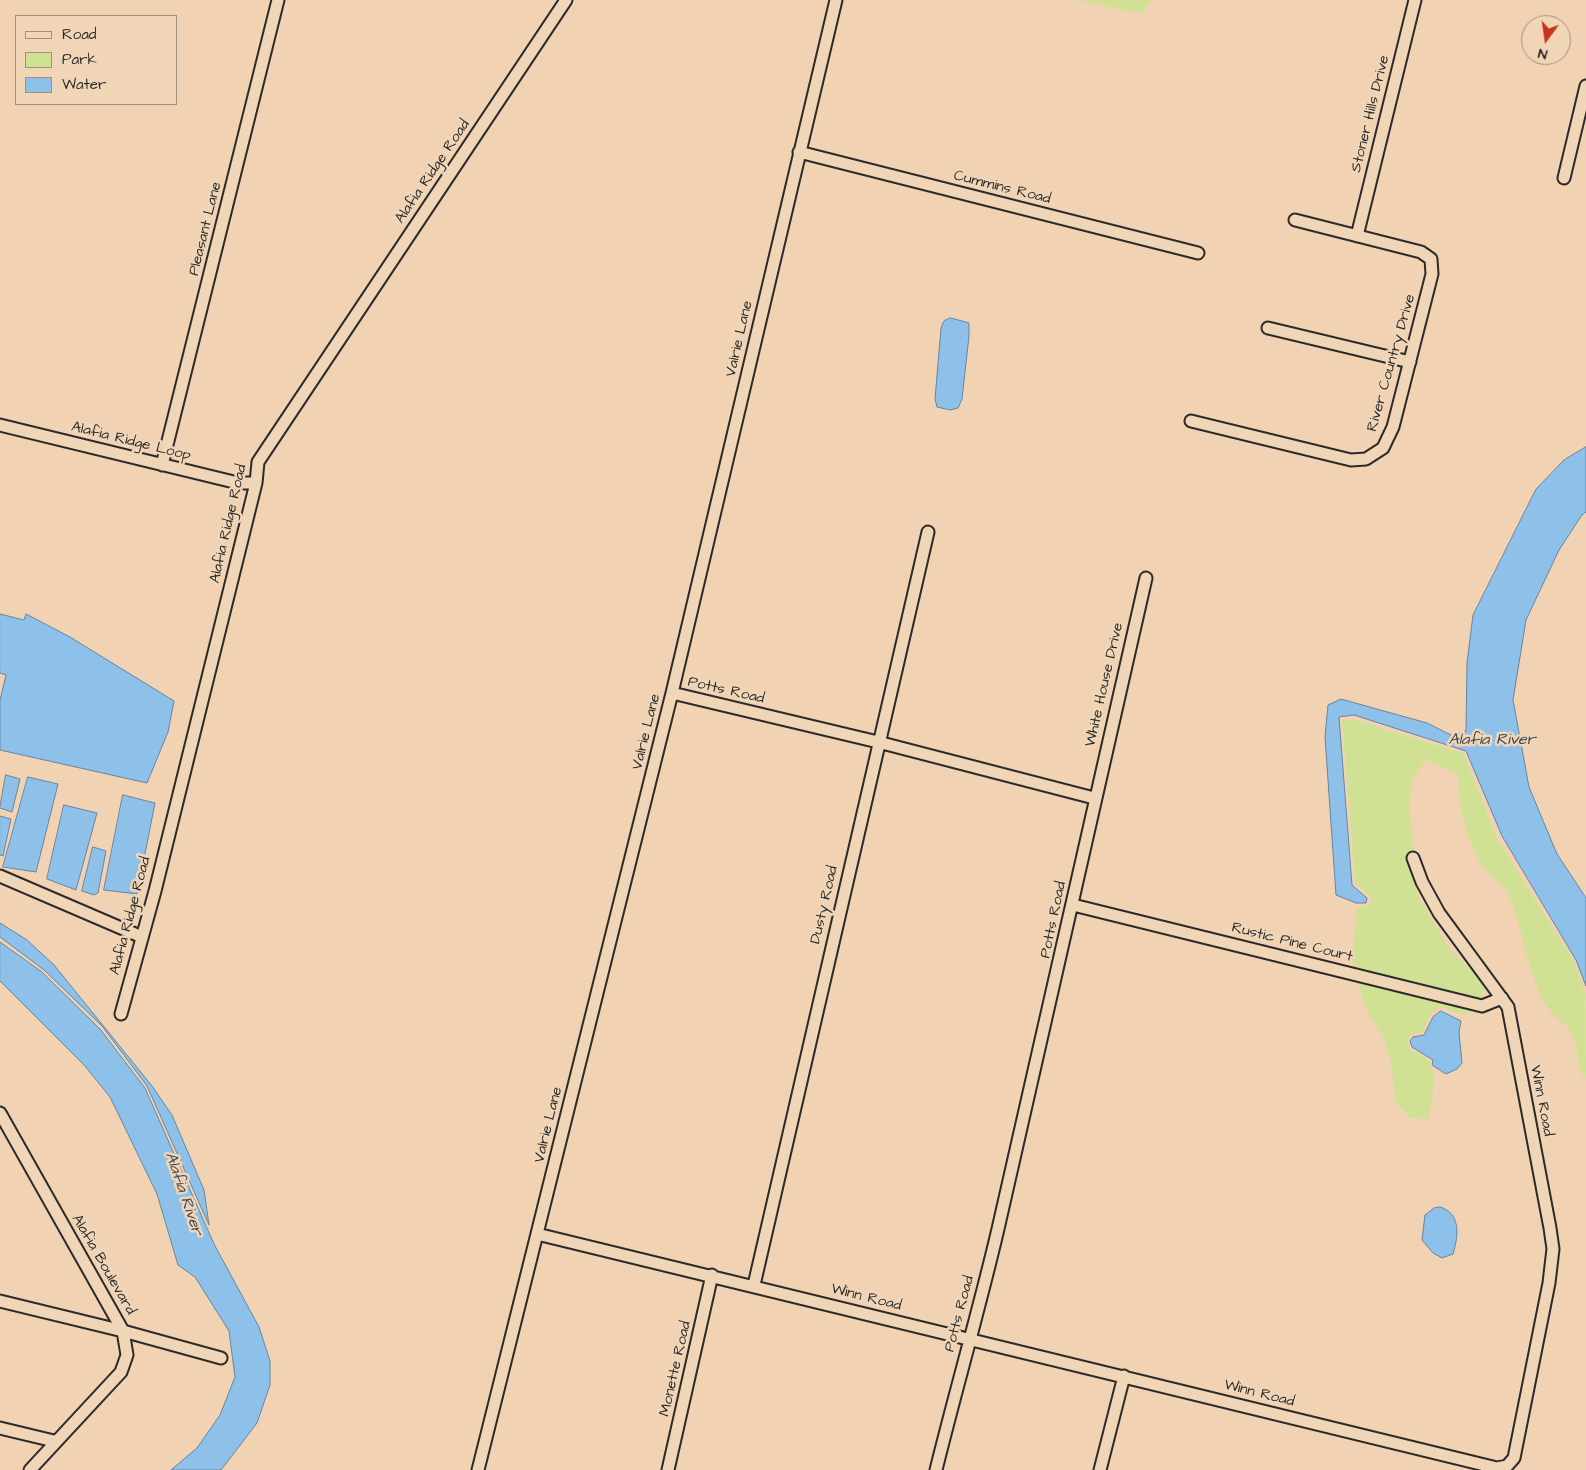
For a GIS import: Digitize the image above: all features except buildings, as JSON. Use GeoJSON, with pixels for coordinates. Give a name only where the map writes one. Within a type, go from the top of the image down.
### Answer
{"type":"FeatureCollection","features":[{"type":"Feature","properties":{"kind":"street","name":"Pleasant Lane"},"geometry":{"type":"LineString","coordinates":[[162,465],[278,0]]}},
{"type":"Feature","properties":{"kind":"street","name":"Alafia Ridge Road"},"geometry":{"type":"LineString","coordinates":[[121,1014],[256,483],[258,462],[566,0]]}},
{"type":"Feature","properties":{"kind":"street","name":"Valrie Lane"},"geometry":{"type":"LineString","coordinates":[[478,1470],[672,693],[836,0]]}},
{"type":"Feature","properties":{"kind":"street","name":"Stoner Hills Drive"},"geometry":{"type":"LineString","coordinates":[[1357,236],[1415,0]]}},
{"type":"Feature","properties":{"kind":"street"},"geometry":{"type":"LineString","coordinates":[[1564,178],[1586,86]]}},
{"type":"Feature","properties":{"kind":"street","name":"Cummins Road"},"geometry":{"type":"LineString","coordinates":[[800,152],[1198,253]]}},
{"type":"Feature","properties":{"kind":"street","name":"River Country Drive"},"geometry":{"type":"LineString","coordinates":[[1192,421],[1351,460],[1366,459],[1383,448],[1393,427],[1410,362],[1432,274],[1431,259],[1421,252],[1295,220]]}},
{"type":"Feature","properties":{"kind":"street"},"geometry":{"type":"LineString","coordinates":[[1268,328],[1410,362]]}},
{"type":"Feature","properties":{"kind":"street","name":"Alafia Ridge Loop"},"geometry":{"type":"LineString","coordinates":[[0,425],[238,483],[256,483]]}},
{"type":"Feature","properties":{"kind":"street","name":"Dusty Road"},"geometry":{"type":"LineString","coordinates":[[754,1285],[928,532]]}},
{"type":"Feature","properties":{"kind":"street","name":"White House Drive"},"geometry":{"type":"LineString","coordinates":[[1094,798],[1146,578]]}},
{"type":"Feature","properties":{"kind":"street","name":"Potts Road"},"geometry":{"type":"LineString","coordinates":[[672,693],[878,742],[1094,798],[1073,905],[971,1339],[966,1348],[936,1470]]}},
{"type":"Feature","properties":{"kind":"street","name":"Winn Road"},"geometry":{"type":"LineString","coordinates":[[537,1234],[754,1285],[1497,1468],[1507,1468],[1514,1458],[1549,1283],[1553,1249],[1508,1007],[1439,913],[1422,882],[1413,858]]}},
{"type":"Feature","properties":{"kind":"street"},"geometry":{"type":"LineString","coordinates":[[0,876],[142,936]]}},
{"type":"Feature","properties":{"kind":"street","name":"Rustic Pine Court"},"geometry":{"type":"LineString","coordinates":[[1073,905],[1482,1006],[1502,998]]}},
{"type":"Feature","properties":{"kind":"street","name":"Alafia Boulevard"},"geometry":{"type":"LineString","coordinates":[[0,1113],[123,1331],[127,1355],[121,1372],[98,1399],[54,1441],[30,1470]]}},
{"type":"Feature","properties":{"kind":"street","name":"Monette Road"},"geometry":{"type":"LineString","coordinates":[[668,1470],[712,1275]]}},
{"type":"Feature","properties":{"kind":"street"},"geometry":{"type":"LineString","coordinates":[[0,1301],[123,1331],[221,1358]]}},
{"type":"Feature","properties":{"kind":"street"},"geometry":{"type":"LineString","coordinates":[[1100,1470],[1124,1376]]}},
{"type":"Feature","properties":{"kind":"street"},"geometry":{"type":"LineString","coordinates":[[0,1428],[54,1441]]}},
{"type":"Feature","properties":{"kind":"green space"},"geometry":{"type":"Polygon","coordinates":[[[1075,0],[1151,0],[1143,13],[1075,0]]]}},
{"type":"Feature","properties":{"kind":"green space"},"geometry":{"type":"Polygon","coordinates":[[[1353,719],[1464,754],[1497,839],[1574,961],[1585,994],[1586,1080],[1581,1069],[1572,1033],[1547,1007],[1538,989],[1510,897],[1504,887],[1480,862],[1470,842],[1461,809],[1458,774],[1426,759],[1413,777],[1409,803],[1417,894],[1450,950],[1486,983],[1480,1009],[1463,1015],[1440,1007],[1431,1014],[1422,1032],[1412,1034],[1407,1040],[1410,1050],[1428,1060],[1433,1073],[1433,1089],[1428,1119],[1410,1118],[1396,1103],[1391,1064],[1383,1036],[1368,1013],[1352,960],[1357,907],[1368,906],[1371,898],[1356,884],[1354,868],[1342,720],[1353,719]]]}},
{"type":"Feature","properties":{"kind":"water"},"geometry":{"type":"Polygon","coordinates":[[[951,318],[969,323],[969,336],[962,399],[958,408],[950,410],[937,407],[935,399],[941,328],[944,321],[951,318]]]}},
{"type":"Feature","properties":{"kind":"water","name":"Alafia River"},"geometry":{"type":"Polygon","coordinates":[[[1586,447],[1586,512],[1582,515],[1559,550],[1526,620],[1513,700],[1529,787],[1557,854],[1586,898],[1586,986],[1576,960],[1502,836],[1466,751],[1354,715],[1339,717],[1352,885],[1367,898],[1366,903],[1356,903],[1336,895],[1325,737],[1328,705],[1341,699],[1427,723],[1451,735],[1466,731],[1467,663],[1473,615],[1536,489],[1564,460],[1586,447]]]}},
{"type":"Feature","properties":{"kind":"water"},"geometry":{"type":"Polygon","coordinates":[[[0,614],[24,620],[26,614],[70,637],[174,701],[168,732],[147,783],[0,750],[0,700],[6,675],[0,673],[0,614]]]}},
{"type":"Feature","properties":{"kind":"water"},"geometry":{"type":"Polygon","coordinates":[[[6,775],[20,779],[12,812],[0,808],[6,775]]]}},
{"type":"Feature","properties":{"kind":"water"},"geometry":{"type":"Polygon","coordinates":[[[28,777],[58,784],[36,872],[3,867],[28,777]]]}},
{"type":"Feature","properties":{"kind":"water"},"geometry":{"type":"Polygon","coordinates":[[[123,795],[155,803],[137,894],[104,890],[123,795]]]}},
{"type":"Feature","properties":{"kind":"water"},"geometry":{"type":"Polygon","coordinates":[[[64,805],[97,813],[76,890],[47,879],[64,805]]]}},
{"type":"Feature","properties":{"kind":"water"},"geometry":{"type":"Polygon","coordinates":[[[0,816],[11,819],[3,856],[0,855],[0,816]]]}},
{"type":"Feature","properties":{"kind":"water"},"geometry":{"type":"Polygon","coordinates":[[[93,847],[106,851],[98,893],[94,895],[82,891],[93,847]]]}},
{"type":"Feature","properties":{"kind":"water"},"geometry":{"type":"Polygon","coordinates":[[[0,923],[27,940],[54,965],[152,1086],[172,1115],[204,1190],[209,1225],[147,1086],[102,1026],[44,970],[0,937],[0,923]]]}},
{"type":"Feature","properties":{"kind":"water","name":"Alafia River"},"geometry":{"type":"Polygon","coordinates":[[[0,942],[42,972],[100,1029],[145,1088],[214,1244],[259,1327],[270,1361],[270,1385],[257,1423],[221,1470],[171,1470],[197,1448],[220,1415],[235,1377],[229,1331],[195,1277],[178,1265],[157,1194],[110,1097],[85,1066],[0,981],[0,942]]]}},
{"type":"Feature","properties":{"kind":"water"},"geometry":{"type":"Polygon","coordinates":[[[1441,1011],[1461,1021],[1459,1032],[1462,1063],[1457,1069],[1446,1074],[1432,1065],[1433,1060],[1412,1047],[1410,1041],[1413,1037],[1424,1035],[1433,1017],[1441,1011]]]}},
{"type":"Feature","properties":{"kind":"water"},"geometry":{"type":"Polygon","coordinates":[[[1440,1207],[1452,1215],[1457,1227],[1453,1254],[1442,1258],[1433,1253],[1422,1240],[1425,1215],[1434,1208],[1440,1207]]]}}]}
